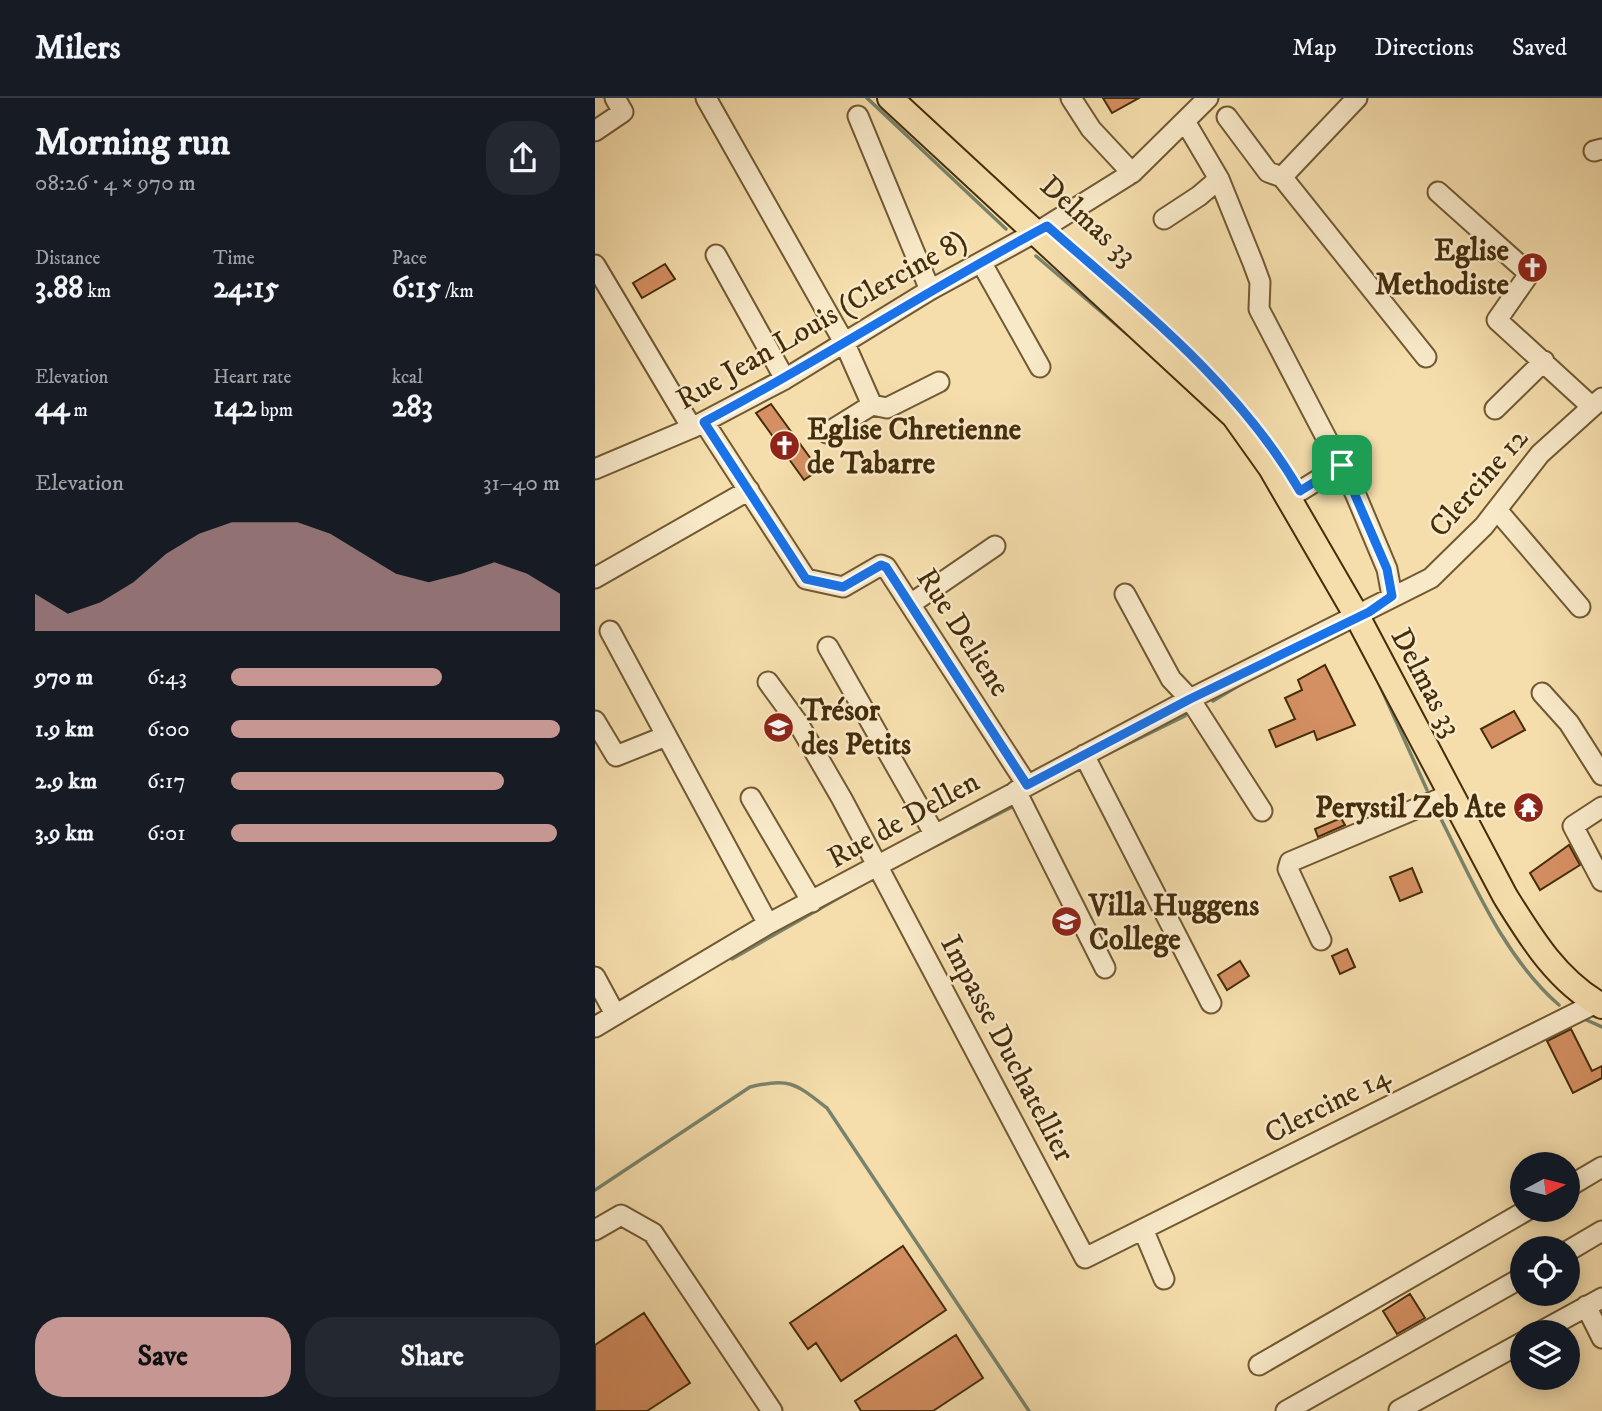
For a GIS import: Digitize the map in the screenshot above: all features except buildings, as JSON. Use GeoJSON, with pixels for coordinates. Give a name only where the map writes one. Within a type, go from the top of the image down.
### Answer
{"type":"FeatureCollection","features":[{"type":"Feature","properties":{"kind":"main road","name":"Delmas 33"},"geometry":{"type":"LineString","coordinates":[[890,98],[1042,229],[1171,335],[1245,410],[1300,491],[1451,794],[1535,945],[1565,979],[1600,1000]]}},
{"type":"Feature","properties":{"kind":"main road","name":"Delmas 33"},"geometry":{"type":"LineString","coordinates":[[911,98],[1234,416],[1271,468],[1363,615],[1546,938],[1600,1000]]}},
{"type":"Feature","properties":{"kind":"street"},"geometry":{"type":"LineString","coordinates":[[595,131],[623,112],[614,98]]}},
{"type":"Feature","properties":{"kind":"street"},"geometry":{"type":"LineString","coordinates":[[706,98],[845,344],[872,405]]}},
{"type":"Feature","properties":{"kind":"street"},"geometry":{"type":"LineString","coordinates":[[1071,98],[1091,129],[1132,173]]}},
{"type":"Feature","properties":{"kind":"street","name":"Rue Jean Louis (Clercine 8)"},"geometry":{"type":"LineString","coordinates":[[595,469],[698,425],[785,379],[930,290],[1042,229],[1132,173],[1186,123],[1208,98]]}},
{"type":"Feature","properties":{"kind":"street"},"geometry":{"type":"LineString","coordinates":[[1282,177],[1357,98]]}},
{"type":"Feature","properties":{"kind":"street"},"geometry":{"type":"LineString","coordinates":[[858,116],[930,290]]}},
{"type":"Feature","properties":{"kind":"street"},"geometry":{"type":"LineString","coordinates":[[1227,117],[1268,172],[1282,177],[1426,357]]}},
{"type":"Feature","properties":{"kind":"street"},"geometry":{"type":"LineString","coordinates":[[1186,123],[1219,178],[1260,282],[1259,309],[1342,465],[1387,569],[1392,596]]}},
{"type":"Feature","properties":{"kind":"street"},"geometry":{"type":"LineString","coordinates":[[1164,219],[1199,196],[1219,178]]}},
{"type":"Feature","properties":{"kind":"street"},"geometry":{"type":"LineString","coordinates":[[1438,192],[1527,272],[1527,277],[1497,320],[1596,402]]}},
{"type":"Feature","properties":{"kind":"street"},"geometry":{"type":"LineString","coordinates":[[716,255],[785,379]]}},
{"type":"Feature","properties":{"kind":"street"},"geometry":{"type":"LineString","coordinates":[[981,262],[1040,367]]}},
{"type":"Feature","properties":{"kind":"street","name":"Rue Deliene"},"geometry":{"type":"LineString","coordinates":[[595,265],[698,425],[749,490],[806,579],[843,587],[883,565],[912,603],[1022,788],[1105,968]]}},
{"type":"Feature","properties":{"kind":"street"},"geometry":{"type":"LineString","coordinates":[[1495,409],[1544,360]]}},
{"type":"Feature","properties":{"kind":"street"},"geometry":{"type":"LineString","coordinates":[[827,433],[872,405],[887,408],[939,382]]}},
{"type":"Feature","properties":{"kind":"street","name":"Clercine 12"},"geometry":{"type":"LineString","coordinates":[[1363,615],[1392,596],[1431,578],[1497,510],[1540,454],[1596,402]]}},
{"type":"Feature","properties":{"kind":"street"},"geometry":{"type":"LineString","coordinates":[[1300,491],[1342,465]]}},
{"type":"Feature","properties":{"kind":"street"},"geometry":{"type":"LineString","coordinates":[[595,578],[749,490]]}},
{"type":"Feature","properties":{"kind":"street"},"geometry":{"type":"LineString","coordinates":[[1497,510],[1580,607]]}},
{"type":"Feature","properties":{"kind":"street"},"geometry":{"type":"LineString","coordinates":[[912,603],[995,546]]}},
{"type":"Feature","properties":{"kind":"street"},"geometry":{"type":"LineString","coordinates":[[1125,594],[1171,678],[1190,699],[1262,811]]}},
{"type":"Feature","properties":{"kind":"street","name":"Rue de Dellen"},"geometry":{"type":"LineString","coordinates":[[595,1027],[768,924],[1190,699],[1363,615]]}},
{"type":"Feature","properties":{"kind":"street"},"geometry":{"type":"LineString","coordinates":[[610,631],[768,924]]}},
{"type":"Feature","properties":{"kind":"street"},"geometry":{"type":"LineString","coordinates":[[828,647],[935,835]]}},
{"type":"Feature","properties":{"kind":"street","name":"Impasse Duchatellier"},"geometry":{"type":"LineString","coordinates":[[768,682],[798,723],[879,866],[1085,1258]]}},
{"type":"Feature","properties":{"kind":"street"},"geometry":{"type":"LineString","coordinates":[[1542,693],[1569,723],[1602,775]]}},
{"type":"Feature","properties":{"kind":"street"},"geometry":{"type":"LineString","coordinates":[[595,721],[616,756],[666,736]]}},
{"type":"Feature","properties":{"kind":"street"},"geometry":{"type":"LineString","coordinates":[[1084,755],[1211,1003]]}},
{"type":"Feature","properties":{"kind":"street"},"geometry":{"type":"LineString","coordinates":[[1321,940],[1288,869],[1290,862],[1451,794]]}},
{"type":"Feature","properties":{"kind":"street"},"geometry":{"type":"LineString","coordinates":[[751,798],[812,902]]}},
{"type":"Feature","properties":{"kind":"street"},"geometry":{"type":"LineString","coordinates":[[1602,807],[1573,827],[1602,881]]}},
{"type":"Feature","properties":{"kind":"street"},"geometry":{"type":"LineString","coordinates":[[595,976],[615,1014]]}},
{"type":"Feature","properties":{"kind":"street","name":"Clercine 14"},"geometry":{"type":"LineString","coordinates":[[1085,1258],[1600,1000]]}},
{"type":"Feature","properties":{"kind":"street"},"geometry":{"type":"LineString","coordinates":[[1580,1180],[1602,1167]]}},
{"type":"Feature","properties":{"kind":"street"},"geometry":{"type":"LineString","coordinates":[[595,1230],[621,1215],[653,1233],[772,1411]]}},
{"type":"Feature","properties":{"kind":"street"},"geometry":{"type":"LineString","coordinates":[[1259,1365],[1510,1220]]}},
{"type":"Feature","properties":{"kind":"street"},"geometry":{"type":"LineString","coordinates":[[1143,1229],[1164,1279]]}},
{"type":"Feature","properties":{"kind":"street"},"geometry":{"type":"LineString","coordinates":[[1580,1244],[1602,1231]]}},
{"type":"Feature","properties":{"kind":"street"},"geometry":{"type":"LineString","coordinates":[[1286,1411],[1510,1284]]}},
{"type":"Feature","properties":{"kind":"street"},"geometry":{"type":"LineString","coordinates":[[1562,1320],[1594,1302],[1602,1338]]}},
{"type":"Feature","properties":{"kind":"street"},"geometry":{"type":"LineString","coordinates":[[1399,1410],[1510,1349]]}},
{"type":"Feature","properties":{"kind":"waterway"},"geometry":{"type":"LineString","coordinates":[[867,98],[1006,229]]}},
{"type":"Feature","properties":{"kind":"waterway"},"geometry":{"type":"LineString","coordinates":[[1036,256],[1127,334]]}},
{"type":"Feature","properties":{"kind":"waterway"},"geometry":{"type":"LineString","coordinates":[[1377,679],[1427,790]]}},
{"type":"Feature","properties":{"kind":"waterway"},"geometry":{"type":"LineString","coordinates":[[1213,701],[1243,683]]}},
{"type":"Feature","properties":{"kind":"waterway"},"geometry":{"type":"LineString","coordinates":[[1105,755],[1185,716]]}},
{"type":"Feature","properties":{"kind":"waterway"},"geometry":{"type":"LineString","coordinates":[[892,868],[1012,807]]}},
{"type":"Feature","properties":{"kind":"waterway"},"geometry":{"type":"LineString","coordinates":[[1439,815],[1505,940],[1521,964],[1559,1005]]}},
{"type":"Feature","properties":{"kind":"waterway"},"geometry":{"type":"LineString","coordinates":[[732,959],[856,888]]}},
{"type":"Feature","properties":{"kind":"waterway"},"geometry":{"type":"LineString","coordinates":[[1582,1018],[1602,1027]]}},
{"type":"Feature","properties":{"kind":"waterway"},"geometry":{"type":"LineString","coordinates":[[595,1190],[750,1087],[784,1083],[800,1088],[827,1108],[1029,1411]]}},
{"type":"Feature","properties":{"kind":"place","name":"Eglise Methodiste"},"geometry":{"type":"Point","coordinates":[1532,267]}},
{"type":"Feature","properties":{"kind":"place","name":"Eglise Chretienne de Tabarre"},"geometry":{"type":"Point","coordinates":[784,446]}},
{"type":"Feature","properties":{"kind":"place","name":"Trésor des Petits"},"geometry":{"type":"Point","coordinates":[778,727]}},
{"type":"Feature","properties":{"kind":"place","name":"Perystil Zeb Ate"},"geometry":{"type":"Point","coordinates":[1529,807]}},
{"type":"Feature","properties":{"kind":"place","name":"Villa Huggens College"},"geometry":{"type":"Point","coordinates":[1066,922]}},
{"type":"Feature","properties":{"kind":"route"},"geometry":{"type":"LineString","coordinates":[[1047,226],[1171,335],[1245,410],[1300,491],[1342,465],[1387,569],[1392,596],[1369,612],[1190,699],[1027,785],[912,603],[886,567],[881,565],[843,587],[806,579],[704,422],[785,379],[930,290],[1047,226]]}}]}
